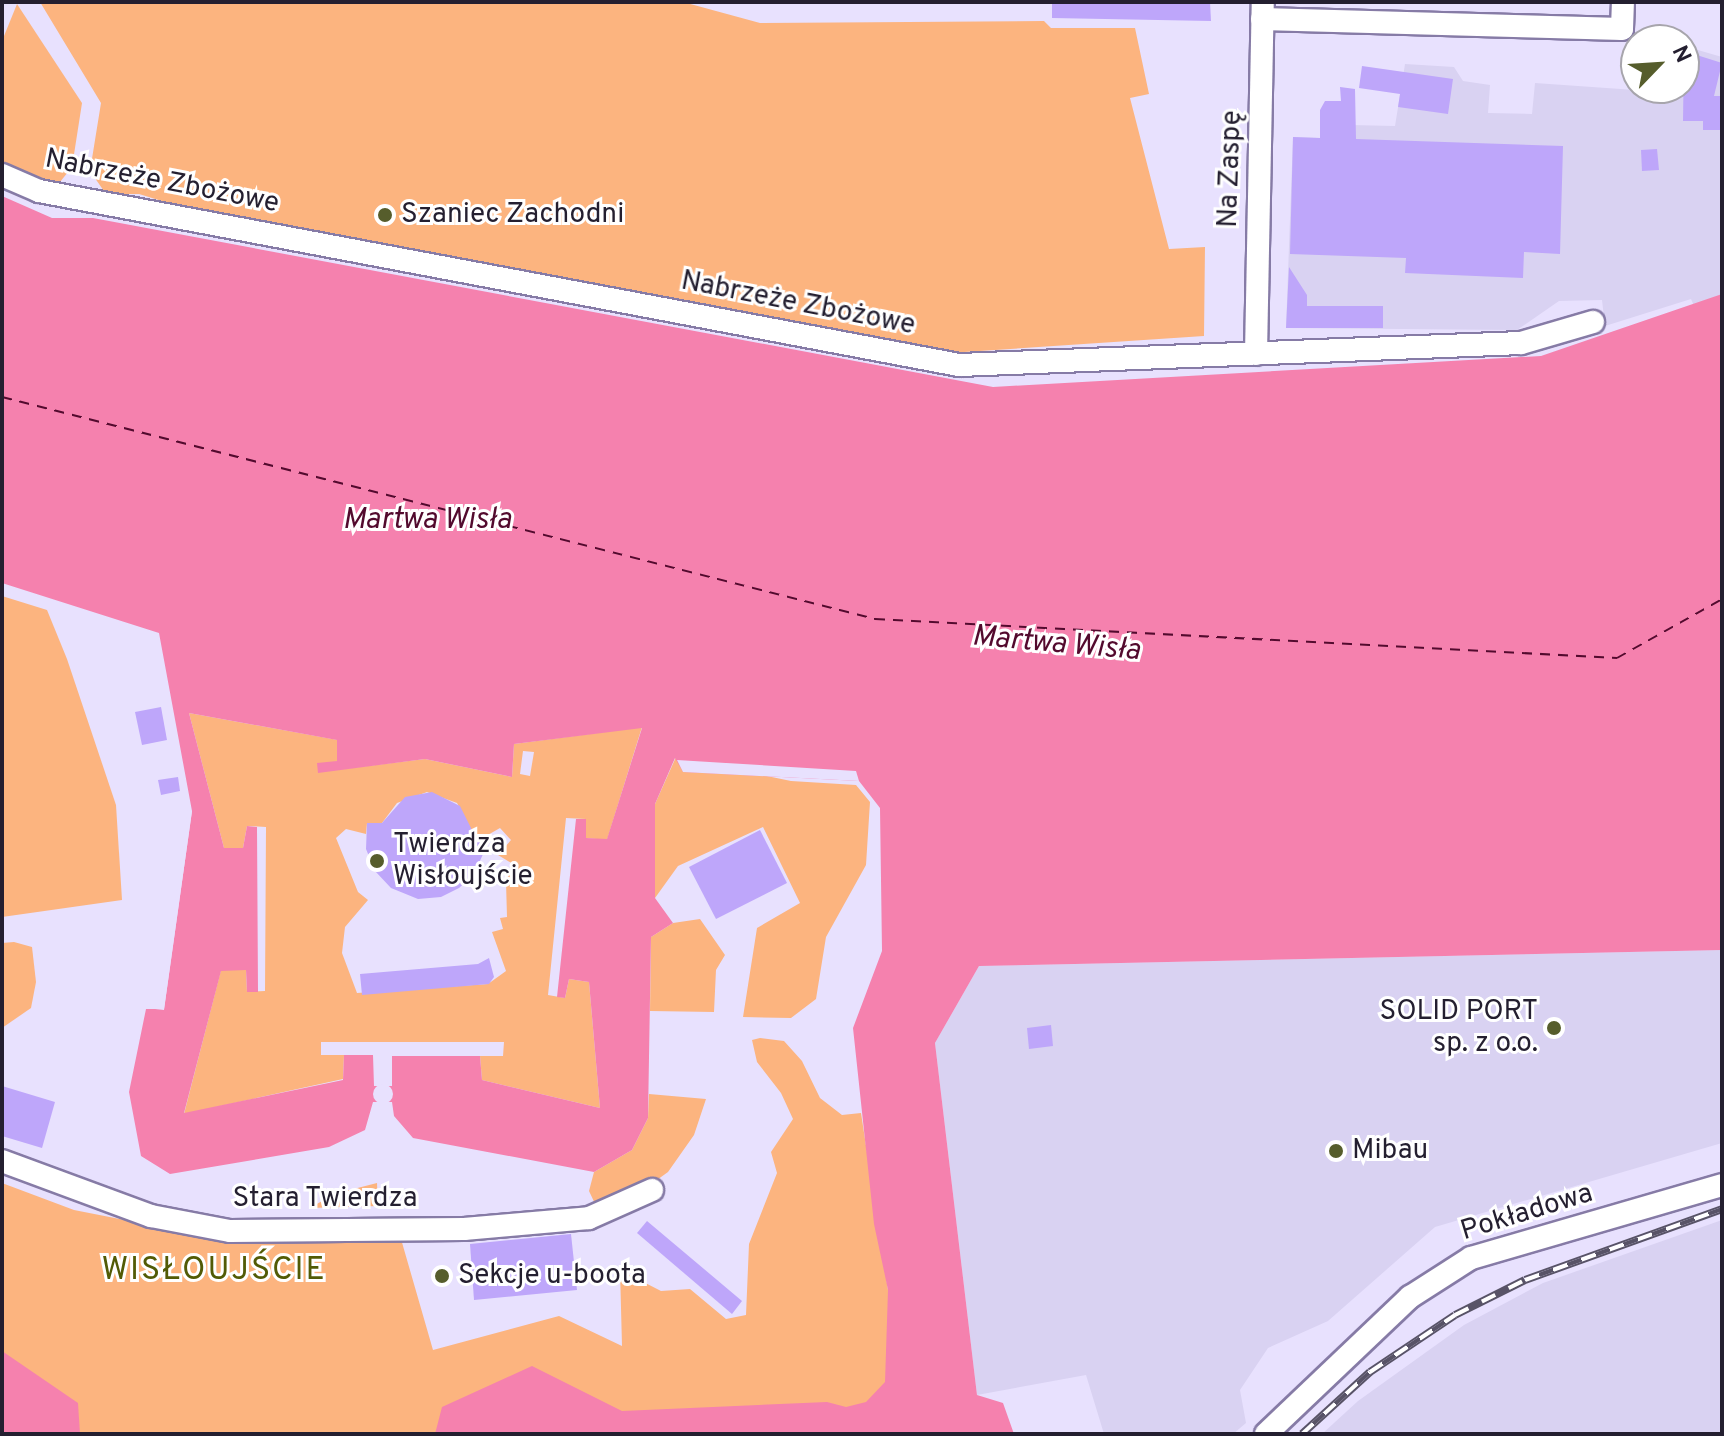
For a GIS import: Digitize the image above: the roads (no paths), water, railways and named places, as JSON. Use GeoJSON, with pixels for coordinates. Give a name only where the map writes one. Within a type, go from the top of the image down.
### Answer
{"type":"FeatureCollection","features":[{"type":"Feature","properties":{"kind":"street"},"geometry":{"type":"LineString","coordinates":[[1263,11],[1622,29],[1623,2]]}},
{"type":"Feature","properties":{"kind":"street","name":"Na Zaspę"},"geometry":{"type":"LineString","coordinates":[[1256,346],[1263,11]]}},
{"type":"Feature","properties":{"kind":"street","name":"Nabrzeże Zbożowe"},"geometry":{"type":"LineString","coordinates":[[2,175],[39,191],[959,365],[1256,346],[1521,343],[1593,322]]}},
{"type":"Feature","properties":{"kind":"street","name":"Stara Twierdza"},"geometry":{"type":"LineString","coordinates":[[2,1161],[151,1216],[230,1231],[464,1229],[589,1218],[652,1190]]}},
{"type":"Feature","properties":{"kind":"street","name":"Pokładowa"},"geometry":{"type":"LineString","coordinates":[[1266,1434],[1410,1297],[1471,1258],[1722,1185]]}},
{"type":"Feature","properties":{"kind":"water","name":"Martwa Wisła"},"geometry":{"type":"Polygon","coordinates":[[[2,196],[52,218],[93,218],[993,387],[1541,356],[1722,294],[1722,950],[979,966],[935,1043],[977,1395],[1003,1403],[1014,1434],[435,1434],[442,1407],[532,1366],[622,1411],[827,1402],[846,1407],[866,1402],[885,1382],[888,1290],[874,1224],[853,1028],[882,951],[880,808],[859,781],[683,772],[675,758],[655,804],[655,898],[673,923],[651,937],[648,1118],[632,1150],[594,1172],[413,1138],[394,1116],[392,1102],[373,1102],[365,1130],[329,1147],[170,1174],[141,1156],[129,1092],[146,1009],[164,1009],[192,811],[159,633],[2,583],[2,196]],[[189,713],[224,848],[243,848],[247,826],[257,827],[258,992],[247,992],[246,970],[221,971],[184,1113],[343,1080],[344,1055],[373,1055],[374,1086],[392,1086],[392,1056],[480,1056],[482,1080],[600,1108],[589,982],[569,979],[565,998],[557,997],[576,819],[586,819],[586,838],[607,839],[642,728],[514,744],[512,777],[425,759],[318,773],[317,763],[337,761],[337,740],[189,713]]]}},
{"type":"Feature","properties":{"kind":"water"},"geometry":{"type":"Polygon","coordinates":[[[2,1351],[78,1403],[80,1434],[2,1434],[2,1351]]]}},
{"type":"Feature","properties":{"kind":"railway"},"geometry":{"type":"LineString","coordinates":[[1302,1434],[1370,1372],[1455,1315],[1525,1280],[1722,1209]]}},
{"type":"Feature","properties":{"kind":"place","name":"Szaniec Zachodni"},"geometry":{"type":"Point","coordinates":[385,215]}},
{"type":"Feature","properties":{"kind":"place","name":"Twierdza Wisłoujście"},"geometry":{"type":"Point","coordinates":[377,861]}},
{"type":"Feature","properties":{"kind":"place","name":"SOLID PORT sp. z o.o."},"geometry":{"type":"Point","coordinates":[1554,1028]}},
{"type":"Feature","properties":{"kind":"place","name":"Mibau"},"geometry":{"type":"Point","coordinates":[1336,1151]}},
{"type":"Feature","properties":{"kind":"place","name":"Sekcje u-boota"},"geometry":{"type":"Point","coordinates":[442,1276]}},
{"type":"Feature","properties":{"kind":"district","name":"WISŁOUJŚCIE"},"geometry":{"type":"Point","coordinates":[214,1271]}}]}
